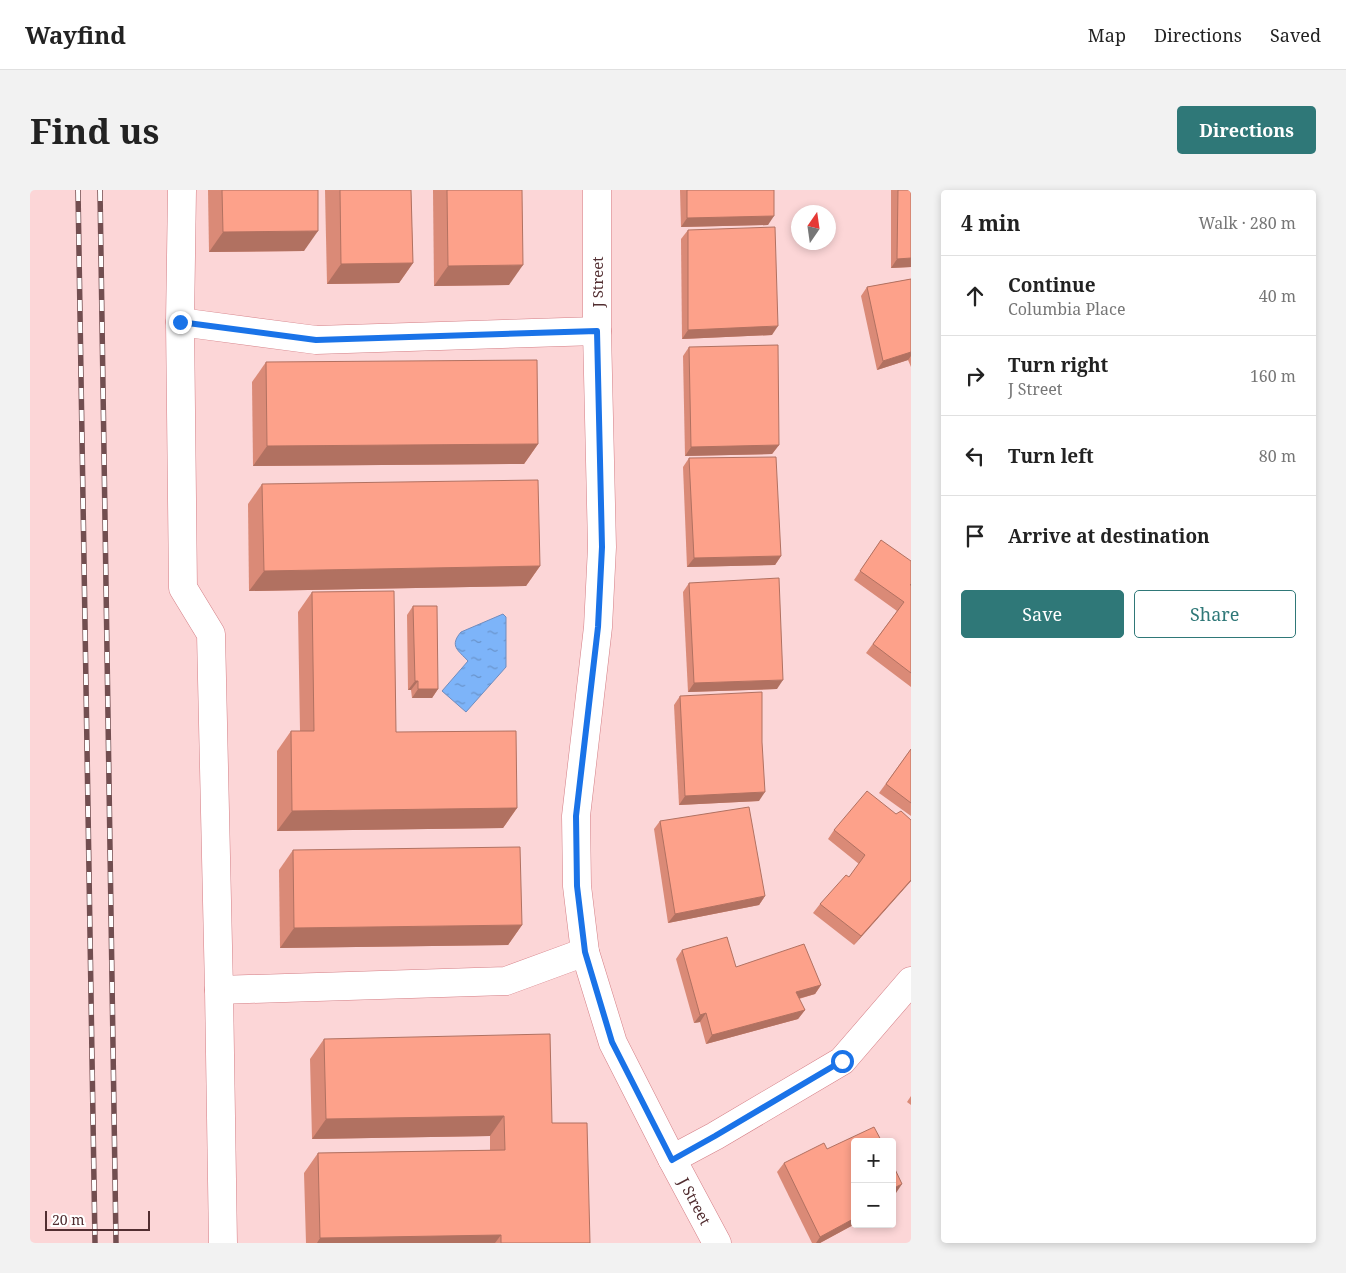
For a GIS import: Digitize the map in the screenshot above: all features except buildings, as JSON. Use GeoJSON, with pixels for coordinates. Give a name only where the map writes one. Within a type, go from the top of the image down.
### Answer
{"type":"FeatureCollection","features":[{"type":"Feature","properties":{"kind":"street"},"geometry":{"type":"LineString","coordinates":[[182,190],[180,322],[183,588],[211,634],[219,990],[222,1243]]}},
{"type":"Feature","properties":{"kind":"street","name":"J Street"},"geometry":{"type":"LineString","coordinates":[[597,190],[597,331],[602,547],[598,627],[576,816],[577,886],[585,952],[612,1042],[717,1243]]}},
{"type":"Feature","properties":{"kind":"street"},"geometry":{"type":"LineString","coordinates":[[180,322],[316,340],[597,331]]}},
{"type":"Feature","properties":{"kind":"street"},"geometry":{"type":"LineString","coordinates":[[219,990],[506,981],[585,952]]}},
{"type":"Feature","properties":{"kind":"street"},"geometry":{"type":"LineString","coordinates":[[672,1160],[842,1061],[911,981]]}},
{"type":"Feature","properties":{"kind":"water"},"geometry":{"type":"Polygon","coordinates":[[[503,614],[506,617],[506,667],[466,712],[442,691],[468,661],[456,648],[457,637],[461,632],[503,614]]]}},
{"type":"Feature","properties":{"kind":"railway"},"geometry":{"type":"LineString","coordinates":[[78,190],[95,1243]]}},
{"type":"Feature","properties":{"kind":"railway"},"geometry":{"type":"LineString","coordinates":[[100,190],[116,1243]]}},
{"type":"Feature","properties":{"kind":"route"},"geometry":{"type":"LineString","coordinates":[[180,322],[316,340],[597,331],[602,547],[598,627],[576,816],[577,886],[585,952],[612,1042],[672,1160],[842,1061]]}}]}
